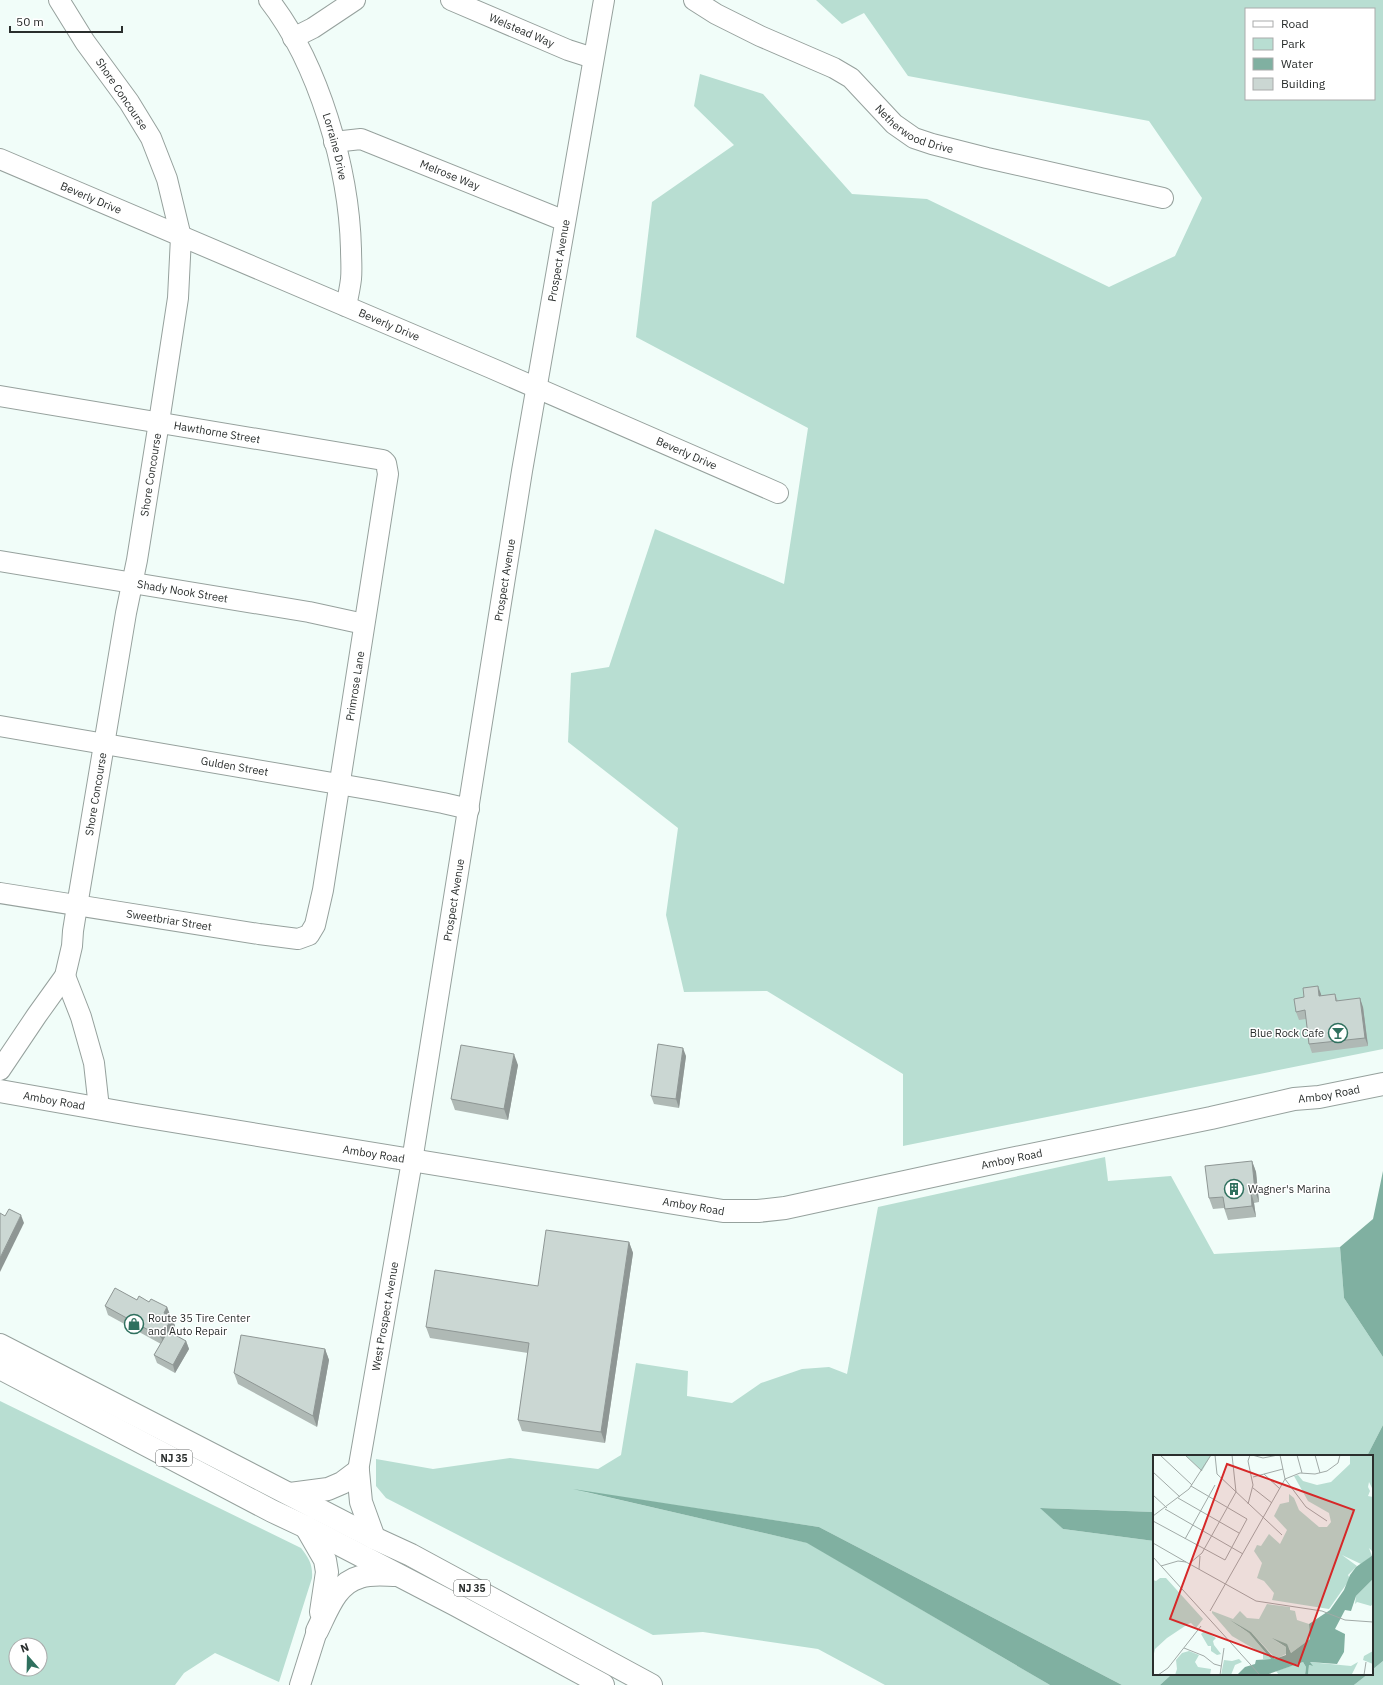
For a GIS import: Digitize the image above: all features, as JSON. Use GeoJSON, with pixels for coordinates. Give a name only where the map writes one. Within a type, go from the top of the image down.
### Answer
{"type":"FeatureCollection","features":[{"type":"Feature","properties":{"kind":"main road","name":"Amboy Road"},"geometry":{"type":"LineString","coordinates":[[0,1091],[412,1161],[723,1211],[758,1211],[785,1208],[1294,1099],[1319,1097],[1383,1084]]}},
{"type":"Feature","properties":{"kind":"main road","name":"NJ 35"},"geometry":{"type":"LineString","coordinates":[[0,1345],[374,1538],[411,1555],[651,1685]]}},
{"type":"Feature","properties":{"kind":"main road","name":"NJ 35"},"geometry":{"type":"LineString","coordinates":[[0,1368],[272,1511],[400,1575],[555,1658],[590,1679],[604,1685]]}},
{"type":"Feature","properties":{"kind":"main road"},"geometry":{"type":"LineString","coordinates":[[290,1494],[328,1489],[342,1483],[358,1471]]}},
{"type":"Feature","properties":{"kind":"main road"},"geometry":{"type":"LineString","coordinates":[[358,1471],[361,1502],[374,1538]]}},
{"type":"Feature","properties":{"kind":"main road"},"geometry":{"type":"LineString","coordinates":[[306,1527],[325,1560],[327,1572],[317,1631]]}},
{"type":"Feature","properties":{"kind":"main road"},"geometry":{"type":"LineString","coordinates":[[317,1631],[337,1592],[348,1582],[360,1576],[400,1575]]}},
{"type":"Feature","properties":{"kind":"street","name":"Shore Concourse"},"geometry":{"type":"LineString","coordinates":[[0,1070],[36,1015],[65,976],[72,946],[77,906],[159,422],[178,298],[181,237],[168,179],[151,138],[129,102],[85,42],[59,0]]}},
{"type":"Feature","properties":{"kind":"street","name":"Lorraine Drive"},"geometry":{"type":"LineString","coordinates":[[269,0],[293,38],[328,115],[344,179],[350,231],[351,279],[346,306]]}},
{"type":"Feature","properties":{"kind":"street"},"geometry":{"type":"LineString","coordinates":[[293,38],[313,28],[355,0]]}},
{"type":"Feature","properties":{"kind":"street","name":"Welstead Way"},"geometry":{"type":"LineString","coordinates":[[450,0],[568,50],[593,58]]}},
{"type":"Feature","properties":{"kind":"street","name":"Prospect Avenue"},"geometry":{"type":"LineString","coordinates":[[412,1161],[536,388],[604,0]]}},
{"type":"Feature","properties":{"kind":"street","name":"Netherwood Drive"},"geometry":{"type":"LineString","coordinates":[[694,0],[716,14],[760,36],[834,68],[851,78],[894,124],[914,138],[987,158],[1163,198]]}},
{"type":"Feature","properties":{"kind":"street","name":"Melrose Way"},"geometry":{"type":"LineString","coordinates":[[334,142],[361,139],[565,221]]}},
{"type":"Feature","properties":{"kind":"street","name":"Beverly Drive"},"geometry":{"type":"LineString","coordinates":[[0,158],[778,493]]}},
{"type":"Feature","properties":{"kind":"street","name":"Hawthorne Street"},"geometry":{"type":"LineString","coordinates":[[0,396],[382,460],[386,463]]}},
{"type":"Feature","properties":{"kind":"street","name":"Primrose Lane"},"geometry":{"type":"LineString","coordinates":[[319,909],[340,785],[388,474],[386,463]]}},
{"type":"Feature","properties":{"kind":"street","name":"Shady Nook Street"},"geometry":{"type":"LineString","coordinates":[[0,561],[309,612],[364,624]]}},
{"type":"Feature","properties":{"kind":"street","name":"Gulden Street"},"geometry":{"type":"LineString","coordinates":[[0,726],[443,803],[469,809]]}},
{"type":"Feature","properties":{"kind":"street","name":"Sweetbriar Street"},"geometry":{"type":"LineString","coordinates":[[0,893],[298,939],[309,935],[315,925],[319,909]]}},
{"type":"Feature","properties":{"kind":"street"},"geometry":{"type":"LineString","coordinates":[[65,976],[81,1017],[94,1063],[99,1108]]}},
{"type":"Feature","properties":{"kind":"street","name":"West Prospect Avenue"},"geometry":{"type":"LineString","coordinates":[[358,1471],[412,1161]]}},
{"type":"Feature","properties":{"kind":"street"},"geometry":{"type":"LineString","coordinates":[[300,1685],[317,1631]]}},
{"type":"Feature","properties":{"kind":"green space"},"geometry":{"type":"Polygon","coordinates":[[[816,0],[1383,0],[1383,1049],[903,1146],[903,1074],[767,991],[684,992],[666,915],[678,828],[568,742],[571,673],[609,667],[655,529],[784,584],[808,428],[636,337],[652,202],[734,145],[694,106],[700,74],[763,94],[852,194],[927,199],[1109,287],[1175,256],[1202,198],[1149,121],[908,76],[864,13],[842,24],[816,0]]]}},
{"type":"Feature","properties":{"kind":"green space"},"geometry":{"type":"Polygon","coordinates":[[[1105,1157],[1108,1181],[1171,1176],[1214,1254],[1340,1247],[1344,1298],[1383,1357],[1383,1425],[1368,1455],[1153,1455],[1153,1512],[1041,1508],[1063,1529],[1153,1541],[1153,1675],[1171,1675],[1160,1685],[1122,1685],[819,1527],[581,1491],[808,1543],[1050,1685],[885,1685],[818,1649],[703,1632],[653,1635],[386,1498],[376,1486],[376,1459],[433,1469],[510,1458],[598,1469],[621,1455],[636,1363],[688,1371],[687,1396],[732,1403],[761,1383],[802,1369],[829,1367],[847,1374],[878,1207],[1105,1157]]]}},
{"type":"Feature","properties":{"kind":"green space"},"geometry":{"type":"Polygon","coordinates":[[[0,1401],[301,1548],[306,1555],[312,1569],[312,1578],[279,1682],[215,1653],[184,1673],[175,1685],[0,1685],[0,1401]]]}},
{"type":"Feature","properties":{"kind":"green space"},"geometry":{"type":"Polygon","coordinates":[[[1383,1661],[1383,1685],[1354,1685],[1367,1675],[1373,1675],[1373,1669],[1383,1661]]]}},
{"type":"Feature","properties":{"kind":"water"},"geometry":{"type":"Polygon","coordinates":[[[1383,1171],[1383,1357],[1344,1298],[1340,1247],[1373,1219],[1383,1171]]]}},
{"type":"Feature","properties":{"kind":"water"},"geometry":{"type":"Polygon","coordinates":[[[1383,1425],[1383,1661],[1373,1669],[1373,1455],[1368,1455],[1383,1425]]]}},
{"type":"Feature","properties":{"kind":"water"},"geometry":{"type":"Polygon","coordinates":[[[573,1489],[819,1527],[1122,1685],[1050,1685],[807,1543],[573,1489]]]}},
{"type":"Feature","properties":{"kind":"water"},"geometry":{"type":"Polygon","coordinates":[[[1040,1508],[1153,1512],[1153,1541],[1063,1529],[1040,1508]]]}},
{"type":"Feature","properties":{"kind":"water"},"geometry":{"type":"Polygon","coordinates":[[[1171,1675],[1367,1675],[1354,1685],[1160,1685],[1171,1675]]]}},
{"type":"Feature","properties":{"kind":"building","name":"Blue Rock Cafe"},"geometry":{"type":"Polygon","coordinates":[[[1318,986],[1319,996],[1335,994],[1336,1001],[1360,998],[1365,1038],[1309,1044],[1305,1010],[1296,1012],[1294,999],[1304,997],[1303,988],[1318,986]]]}},
{"type":"Feature","properties":{"kind":"building"},"geometry":{"type":"Polygon","coordinates":[[[658,1044],[683,1048],[676,1099],[651,1096],[658,1044]]]}},
{"type":"Feature","properties":{"kind":"building"},"geometry":{"type":"Polygon","coordinates":[[[461,1045],[514,1054],[504,1109],[451,1099],[461,1045]]]}},
{"type":"Feature","properties":{"kind":"building","name":"Wagner's Marina"},"geometry":{"type":"Polygon","coordinates":[[[1252,1161],[1255,1191],[1251,1192],[1252,1206],[1225,1209],[1223,1197],[1209,1198],[1205,1166],[1252,1161]]]}},
{"type":"Feature","properties":{"kind":"building"},"geometry":{"type":"Polygon","coordinates":[[[9,1209],[21,1215],[0,1258],[0,1213],[5,1216],[9,1209]]]}},
{"type":"Feature","properties":{"kind":"building"},"geometry":{"type":"Polygon","coordinates":[[[546,1230],[629,1242],[601,1432],[518,1420],[529,1343],[426,1327],[435,1270],[538,1286],[546,1230]]]}},
{"type":"Feature","properties":{"kind":"building"},"geometry":{"type":"Polygon","coordinates":[[[115,1288],[137,1300],[139,1296],[149,1302],[151,1299],[167,1307],[164,1313],[172,1318],[161,1337],[105,1306],[115,1288]]]}},
{"type":"Feature","properties":{"kind":"building"},"geometry":{"type":"Polygon","coordinates":[[[168,1331],[186,1341],[173,1365],[154,1355],[168,1331]]]}},
{"type":"Feature","properties":{"kind":"building"},"geometry":{"type":"Polygon","coordinates":[[[241,1335],[325,1349],[313,1416],[234,1373],[241,1335]]]}},
{"type":"Feature","properties":{"kind":"place","name":"Blue Rock Cafe"},"geometry":{"type":"Point","coordinates":[1338,1033]}},
{"type":"Feature","properties":{"kind":"place","name":"Wagner's Marina"},"geometry":{"type":"Point","coordinates":[1234,1189]}},
{"type":"Feature","properties":{"kind":"place","name":"Route 35 Tire Center and Auto Repair"},"geometry":{"type":"Point","coordinates":[134,1324]}}]}
